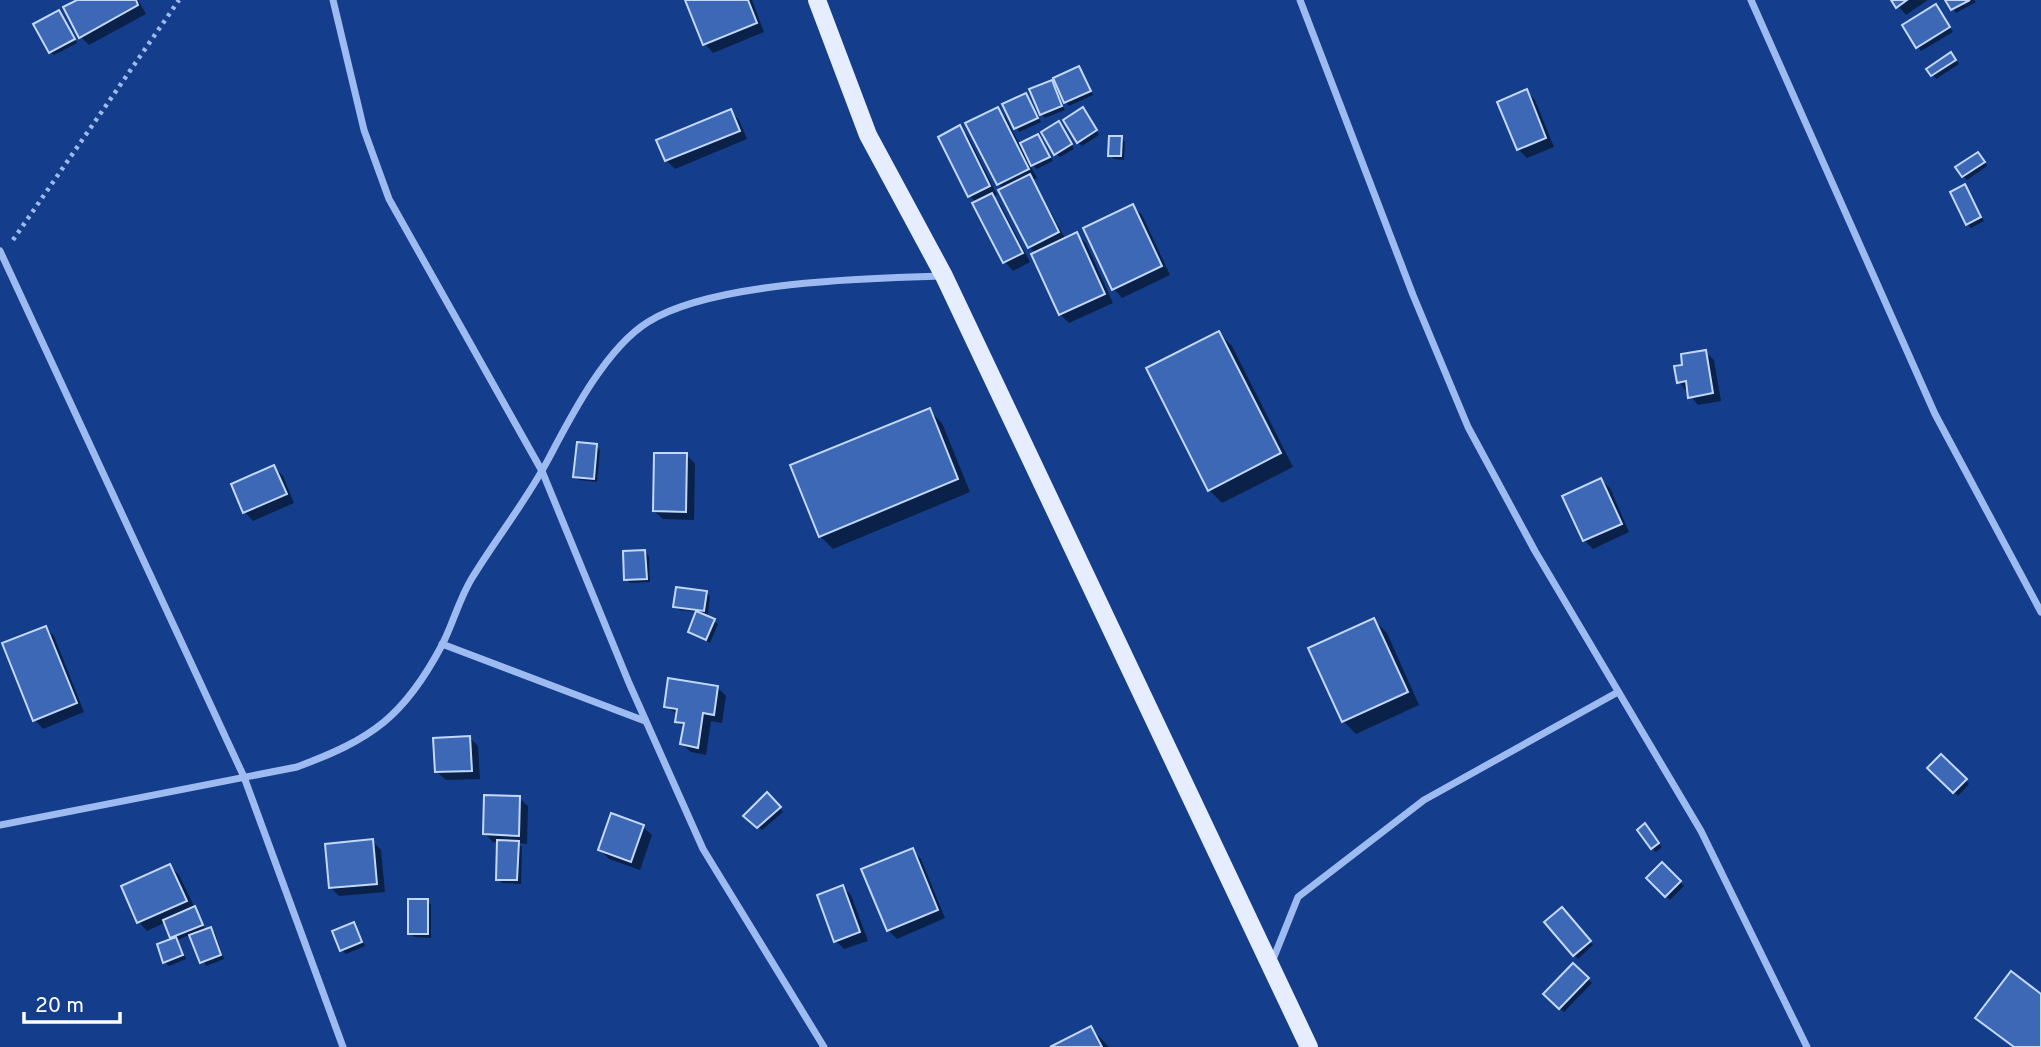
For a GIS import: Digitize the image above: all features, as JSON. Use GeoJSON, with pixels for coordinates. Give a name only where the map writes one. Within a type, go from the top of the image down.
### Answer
{"type":"FeatureCollection","features":[{"type":"Feature","properties":{"kind":"main road"},"geometry":{"type":"LineString","coordinates":[[817,0],[868,135],[944,276],[1269,969],[1309,1047]]}},
{"type":"Feature","properties":{"kind":"street"},"geometry":{"type":"LineString","coordinates":[[333,0],[364,131],[388,199],[542,471],[645,720],[703,849],[824,1047]]}},
{"type":"Feature","properties":{"kind":"street"},"geometry":{"type":"LineString","coordinates":[[1300,0],[1413,295],[1468,427],[1535,551],[1701,831],[1807,1047]]}},
{"type":"Feature","properties":{"kind":"street"},"geometry":{"type":"LineString","coordinates":[[1751,0],[1936,414],[2041,612]]}},
{"type":"Feature","properties":{"kind":"street"},"geometry":{"type":"LineString","coordinates":[[1,253],[244,777],[343,1047]]}},
{"type":"Feature","properties":{"kind":"street"},"geometry":{"type":"LineString","coordinates":[[0,825],[298,767],[339,751],[385,724],[409,700],[442,645],[470,580],[542,471],[577,405],[608,361],[647,323],[696,303],[760,290],[863,278],[944,276]]}},
{"type":"Feature","properties":{"kind":"street"},"geometry":{"type":"LineString","coordinates":[[442,645],[645,720]]}},
{"type":"Feature","properties":{"kind":"street"},"geometry":{"type":"LineString","coordinates":[[1269,969],[1298,897],[1424,800],[1618,692]]}},
{"type":"Feature","properties":{"kind":"path"},"geometry":{"type":"LineString","coordinates":[[1,253],[179,0]]}},
{"type":"Feature","properties":{"kind":"building"},"geometry":{"type":"Polygon","coordinates":[[[77,0],[136,0],[138,5],[79,38],[63,7],[77,0]]]}},
{"type":"Feature","properties":{"kind":"building"},"geometry":{"type":"Polygon","coordinates":[[[685,0],[748,0],[757,23],[703,45],[685,0]]]}},
{"type":"Feature","properties":{"kind":"building"},"geometry":{"type":"Polygon","coordinates":[[[1891,0],[1907,0],[1896,8],[1891,0]]]}},
{"type":"Feature","properties":{"kind":"building"},"geometry":{"type":"Polygon","coordinates":[[[1945,0],[1970,0],[1951,10],[1945,0]]]}},
{"type":"Feature","properties":{"kind":"building"},"geometry":{"type":"Polygon","coordinates":[[[1936,4],[1950,27],[1916,48],[1902,25],[1936,4]]]}},
{"type":"Feature","properties":{"kind":"building"},"geometry":{"type":"Polygon","coordinates":[[[59,10],[75,39],[49,53],[33,24],[59,10]]]}},
{"type":"Feature","properties":{"kind":"building"},"geometry":{"type":"Polygon","coordinates":[[[1951,52],[1956,60],[1931,76],[1926,69],[1951,52]]]}},
{"type":"Feature","properties":{"kind":"building"},"geometry":{"type":"Polygon","coordinates":[[[1079,66],[1091,91],[1064,103],[1053,78],[1079,66]]]}},
{"type":"Feature","properties":{"kind":"building"},"geometry":{"type":"Polygon","coordinates":[[[1052,80],[1062,106],[1040,115],[1029,89],[1052,80]]]}},
{"type":"Feature","properties":{"kind":"building"},"geometry":{"type":"Polygon","coordinates":[[[1527,89],[1546,138],[1517,150],[1497,102],[1527,89]]]}},
{"type":"Feature","properties":{"kind":"building"},"geometry":{"type":"Polygon","coordinates":[[[1026,93],[1038,118],[1014,129],[1002,104],[1026,93]]]}},
{"type":"Feature","properties":{"kind":"building"},"geometry":{"type":"Polygon","coordinates":[[[998,107],[1029,169],[997,185],[965,123],[998,107]]]}},
{"type":"Feature","properties":{"kind":"building"},"geometry":{"type":"Polygon","coordinates":[[[1083,107],[1097,130],[1077,143],[1063,120],[1083,107]]]}},
{"type":"Feature","properties":{"kind":"building"},"geometry":{"type":"Polygon","coordinates":[[[731,109],[740,131],[665,161],[656,140],[731,109]]]}},
{"type":"Feature","properties":{"kind":"building"},"geometry":{"type":"Polygon","coordinates":[[[1059,121],[1072,144],[1054,155],[1041,132],[1059,121]]]}},
{"type":"Feature","properties":{"kind":"building"},"geometry":{"type":"Polygon","coordinates":[[[960,125],[990,186],[968,197],[938,137],[960,125]]]}},
{"type":"Feature","properties":{"kind":"building"},"geometry":{"type":"Polygon","coordinates":[[[1038,134],[1050,157],[1031,166],[1020,143],[1038,134]]]}},
{"type":"Feature","properties":{"kind":"building"},"geometry":{"type":"Polygon","coordinates":[[[1109,136],[1122,136],[1121,156],[1108,156],[1109,136]]]}},
{"type":"Feature","properties":{"kind":"building"},"geometry":{"type":"Polygon","coordinates":[[[1978,152],[1985,162],[1962,177],[1955,167],[1978,152]]]}},
{"type":"Feature","properties":{"kind":"building"},"geometry":{"type":"Polygon","coordinates":[[[1030,174],[1059,232],[1028,248],[998,190],[1030,174]]]}},
{"type":"Feature","properties":{"kind":"building"},"geometry":{"type":"Polygon","coordinates":[[[1965,184],[1981,217],[1966,225],[1950,192],[1965,184]]]}},
{"type":"Feature","properties":{"kind":"building"},"geometry":{"type":"Polygon","coordinates":[[[992,193],[1023,253],[1003,263],[972,203],[992,193]]]}},
{"type":"Feature","properties":{"kind":"building"},"geometry":{"type":"Polygon","coordinates":[[[1133,204],[1162,266],[1112,290],[1083,228],[1133,204]]]}},
{"type":"Feature","properties":{"kind":"building"},"geometry":{"type":"Polygon","coordinates":[[[1077,232],[1105,294],[1059,315],[1031,254],[1077,232]]]}},
{"type":"Feature","properties":{"kind":"building"},"geometry":{"type":"Polygon","coordinates":[[[1219,331],[1281,453],[1208,491],[1146,368],[1219,331]]]}},
{"type":"Feature","properties":{"kind":"building"},"geometry":{"type":"Polygon","coordinates":[[[1706,350],[1713,393],[1688,398],[1686,381],[1677,383],[1674,366],[1682,365],[1681,354],[1706,350]]]}},
{"type":"Feature","properties":{"kind":"building"},"geometry":{"type":"Polygon","coordinates":[[[930,408],[958,479],[819,537],[790,465],[930,408]]]}},
{"type":"Feature","properties":{"kind":"building"},"geometry":{"type":"Polygon","coordinates":[[[577,442],[597,444],[594,479],[573,477],[577,442]]]}},
{"type":"Feature","properties":{"kind":"building"},"geometry":{"type":"Polygon","coordinates":[[[654,453],[687,453],[686,512],[653,511],[654,453]]]}},
{"type":"Feature","properties":{"kind":"building"},"geometry":{"type":"Polygon","coordinates":[[[274,465],[287,494],[243,513],[231,484],[274,465]]]}},
{"type":"Feature","properties":{"kind":"building"},"geometry":{"type":"Polygon","coordinates":[[[1601,478],[1622,524],[1583,541],[1562,496],[1601,478]]]}},
{"type":"Feature","properties":{"kind":"building"},"geometry":{"type":"Polygon","coordinates":[[[645,550],[647,579],[624,580],[623,551],[645,550]]]}},
{"type":"Feature","properties":{"kind":"building"},"geometry":{"type":"Polygon","coordinates":[[[676,587],[707,591],[704,611],[673,607],[676,587]]]}},
{"type":"Feature","properties":{"kind":"building"},"geometry":{"type":"Polygon","coordinates":[[[696,611],[715,619],[706,640],[688,632],[696,611]]]}},
{"type":"Feature","properties":{"kind":"building"},"geometry":{"type":"Polygon","coordinates":[[[1374,618],[1408,692],[1342,722],[1308,648],[1374,618]]]}},
{"type":"Feature","properties":{"kind":"building"},"geometry":{"type":"Polygon","coordinates":[[[46,626],[77,703],[33,721],[2,643],[46,626]]]}},
{"type":"Feature","properties":{"kind":"building"},"geometry":{"type":"Polygon","coordinates":[[[668,678],[718,686],[714,715],[703,713],[698,748],[680,744],[684,723],[675,722],[677,709],[664,707],[668,678]]]}},
{"type":"Feature","properties":{"kind":"building"},"geometry":{"type":"Polygon","coordinates":[[[470,736],[472,771],[435,772],[433,738],[470,736]]]}},
{"type":"Feature","properties":{"kind":"building"},"geometry":{"type":"Polygon","coordinates":[[[1941,754],[1967,779],[1953,793],[1927,768],[1941,754]]]}},
{"type":"Feature","properties":{"kind":"building"},"geometry":{"type":"Polygon","coordinates":[[[767,792],[781,807],[757,828],[743,816],[767,792]]]}},
{"type":"Feature","properties":{"kind":"building"},"geometry":{"type":"Polygon","coordinates":[[[484,795],[520,796],[519,836],[483,834],[484,795]]]}},
{"type":"Feature","properties":{"kind":"building"},"geometry":{"type":"Polygon","coordinates":[[[611,813],[644,825],[631,862],[598,850],[611,813]]]}},
{"type":"Feature","properties":{"kind":"building"},"geometry":{"type":"Polygon","coordinates":[[[1645,823],[1659,843],[1651,849],[1637,830],[1645,823]]]}},
{"type":"Feature","properties":{"kind":"building"},"geometry":{"type":"Polygon","coordinates":[[[373,839],[377,884],[329,888],[325,844],[373,839]]]}},
{"type":"Feature","properties":{"kind":"building"},"geometry":{"type":"Polygon","coordinates":[[[497,840],[519,841],[517,880],[496,880],[497,840]]]}},
{"type":"Feature","properties":{"kind":"building"},"geometry":{"type":"Polygon","coordinates":[[[913,848],[938,910],[887,931],[861,869],[913,848]]]}},
{"type":"Feature","properties":{"kind":"building"},"geometry":{"type":"Polygon","coordinates":[[[1662,862],[1681,881],[1665,897],[1646,878],[1662,862]]]}},
{"type":"Feature","properties":{"kind":"building"},"geometry":{"type":"Polygon","coordinates":[[[170,864],[187,901],[137,923],[121,886],[170,864]]]}},
{"type":"Feature","properties":{"kind":"building"},"geometry":{"type":"Polygon","coordinates":[[[843,885],[860,932],[834,942],[817,895],[843,885]]]}},
{"type":"Feature","properties":{"kind":"building"},"geometry":{"type":"Polygon","coordinates":[[[408,899],[428,899],[428,934],[408,934],[408,899]]]}},
{"type":"Feature","properties":{"kind":"building"},"geometry":{"type":"Polygon","coordinates":[[[195,906],[203,925],[170,938],[163,920],[195,906]]]}},
{"type":"Feature","properties":{"kind":"building"},"geometry":{"type":"Polygon","coordinates":[[[1562,907],[1591,941],[1573,956],[1544,922],[1562,907]]]}},
{"type":"Feature","properties":{"kind":"building"},"geometry":{"type":"Polygon","coordinates":[[[354,922],[362,942],[340,951],[332,931],[354,922]]]}},
{"type":"Feature","properties":{"kind":"building"},"geometry":{"type":"Polygon","coordinates":[[[211,927],[221,955],[200,963],[189,935],[211,927]]]}},
{"type":"Feature","properties":{"kind":"building"},"geometry":{"type":"Polygon","coordinates":[[[176,937],[183,955],[163,963],[157,944],[176,937]]]}},
{"type":"Feature","properties":{"kind":"building"},"geometry":{"type":"Polygon","coordinates":[[[1573,963],[1589,978],[1559,1009],[1543,994],[1573,963]]]}},
{"type":"Feature","properties":{"kind":"building"},"geometry":{"type":"Polygon","coordinates":[[[2011,971],[2041,994],[2041,1047],[2014,1047],[1975,1018],[2011,971]]]}},
{"type":"Feature","properties":{"kind":"building"},"geometry":{"type":"Polygon","coordinates":[[[1091,1026],[1102,1047],[1050,1047],[1091,1026]]]}}]}
